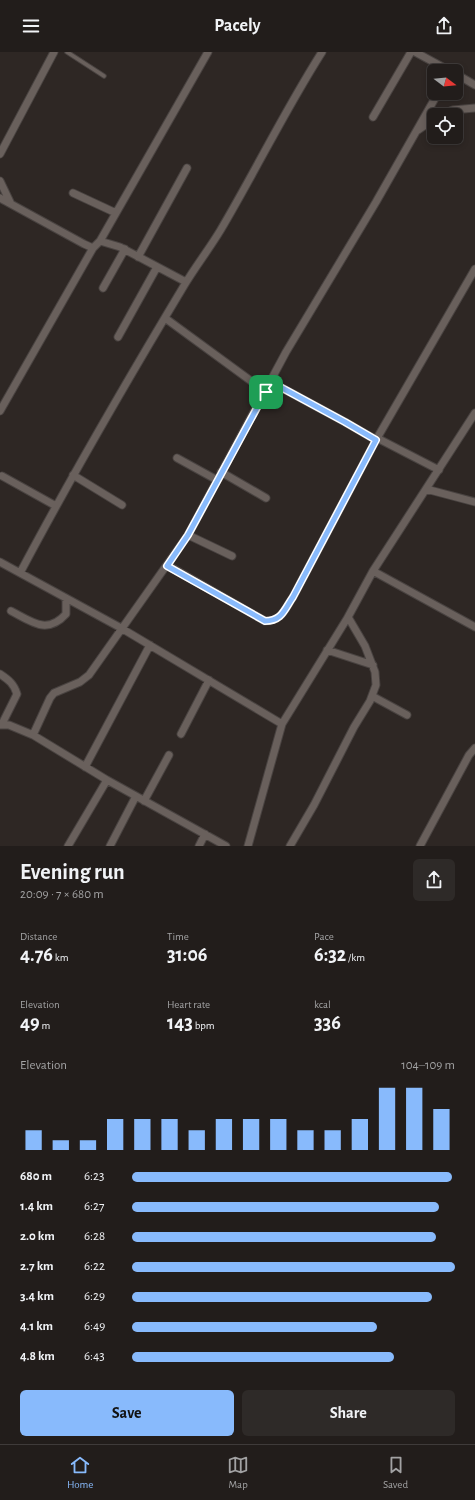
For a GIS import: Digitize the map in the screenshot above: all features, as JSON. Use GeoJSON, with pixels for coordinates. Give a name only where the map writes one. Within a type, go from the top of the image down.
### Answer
{"type":"FeatureCollection","features":[{"type":"Feature","properties":{"kind":"street"},"geometry":{"type":"LineString","coordinates":[[0,154],[54,52]]}},
{"type":"Feature","properties":{"kind":"street"},"geometry":{"type":"LineString","coordinates":[[0,411],[94,248],[100,241],[208,52]]}},
{"type":"Feature","properties":{"kind":"street"},"geometry":{"type":"LineString","coordinates":[[20,573],[73,475],[186,282],[219,233],[306,77],[322,52]]}},
{"type":"Feature","properties":{"kind":"street"},"geometry":{"type":"LineString","coordinates":[[373,118],[411,52]]}},
{"type":"Feature","properties":{"kind":"street"},"geometry":{"type":"LineString","coordinates":[[415,52],[437,64]]}},
{"type":"Feature","properties":{"kind":"street"},"geometry":{"type":"LineString","coordinates":[[463,78],[475,85]]}},
{"type":"Feature","properties":{"kind":"street"},"geometry":{"type":"LineString","coordinates":[[33,735],[50,698],[54,693],[80,682],[89,674],[188,535],[266,392],[286,352],[376,202],[434,100]]}},
{"type":"Feature","properties":{"kind":"street"},"geometry":{"type":"LineString","coordinates":[[463,109],[475,108]]}},
{"type":"Feature","properties":{"kind":"street"},"geometry":{"type":"LineString","coordinates":[[415,132],[427,124]]}},
{"type":"Feature","properties":{"kind":"street"},"geometry":{"type":"LineString","coordinates":[[138,257],[186,168]]}},
{"type":"Feature","properties":{"kind":"street"},"geometry":{"type":"LineString","coordinates":[[0,181],[11,204]]}},
{"type":"Feature","properties":{"kind":"street"},"geometry":{"type":"LineString","coordinates":[[73,192],[116,213]]}},
{"type":"Feature","properties":{"kind":"street"},"geometry":{"type":"LineString","coordinates":[[0,198],[94,248]]}},
{"type":"Feature","properties":{"kind":"street"},"geometry":{"type":"LineString","coordinates":[[100,241],[125,249],[186,282]]}},
{"type":"Feature","properties":{"kind":"street"},"geometry":{"type":"LineString","coordinates":[[103,288],[125,249]]}},
{"type":"Feature","properties":{"kind":"street"},"geometry":{"type":"LineString","coordinates":[[118,337],[157,267]]}},
{"type":"Feature","properties":{"kind":"street"},"geometry":{"type":"LineString","coordinates":[[167,566],[265,621],[274,621],[280,617],[293,597],[376,439],[475,269]]}},
{"type":"Feature","properties":{"kind":"street"},"geometry":{"type":"LineString","coordinates":[[165,318],[266,392]]}},
{"type":"Feature","properties":{"kind":"street"},"geometry":{"type":"LineString","coordinates":[[271,382],[376,439],[438,470]]}},
{"type":"Feature","properties":{"kind":"street"},"geometry":{"type":"LineString","coordinates":[[248,846],[282,724],[348,617],[373,571],[475,413]]}},
{"type":"Feature","properties":{"kind":"street"},"geometry":{"type":"LineString","coordinates":[[177,458],[217,480]]}},
{"type":"Feature","properties":{"kind":"street"},"geometry":{"type":"LineString","coordinates":[[221,472],[266,498]]}},
{"type":"Feature","properties":{"kind":"street"},"geometry":{"type":"LineString","coordinates":[[73,475],[122,505]]}},
{"type":"Feature","properties":{"kind":"street"},"geometry":{"type":"LineString","coordinates":[[2,476],[56,506]]}},
{"type":"Feature","properties":{"kind":"street"},"geometry":{"type":"LineString","coordinates":[[426,489],[475,502]]}},
{"type":"Feature","properties":{"kind":"street"},"geometry":{"type":"LineString","coordinates":[[188,535],[232,556]]}},
{"type":"Feature","properties":{"kind":"street"},"geometry":{"type":"LineString","coordinates":[[0,562],[121,628],[282,724]]}},
{"type":"Feature","properties":{"kind":"street"},"geometry":{"type":"LineString","coordinates":[[373,571],[475,627]]}},
{"type":"Feature","properties":{"kind":"street"},"geometry":{"type":"LineString","coordinates":[[11,611],[34,624],[46,627],[59,622],[66,614],[66,599]]}},
{"type":"Feature","properties":{"kind":"street"},"geometry":{"type":"LineString","coordinates":[[290,846],[314,805],[372,696],[376,685],[373,665],[365,646],[348,617]]}},
{"type":"Feature","properties":{"kind":"street"},"geometry":{"type":"LineString","coordinates":[[85,767],[150,645]]}},
{"type":"Feature","properties":{"kind":"street"},"geometry":{"type":"LineString","coordinates":[[327,650],[373,665]]}},
{"type":"Feature","properties":{"kind":"street"},"geometry":{"type":"LineString","coordinates":[[0,674],[10,681],[14,686],[16,694],[1,724],[9,725],[33,735],[107,780],[226,846]]}},
{"type":"Feature","properties":{"kind":"street"},"geometry":{"type":"LineString","coordinates":[[181,734],[209,680]]}},
{"type":"Feature","properties":{"kind":"street"},"geometry":{"type":"LineString","coordinates":[[372,696],[407,715]]}},
{"type":"Feature","properties":{"kind":"street"},"geometry":{"type":"LineString","coordinates":[[420,846],[469,755],[475,748]]}},
{"type":"Feature","properties":{"kind":"street"},"geometry":{"type":"LineString","coordinates":[[144,801],[169,755]]}},
{"type":"Feature","properties":{"kind":"street"},"geometry":{"type":"LineString","coordinates":[[68,846],[107,780]]}},
{"type":"Feature","properties":{"kind":"street"},"geometry":{"type":"LineString","coordinates":[[110,846],[136,796]]}},
{"type":"Feature","properties":{"kind":"street"},"geometry":{"type":"LineString","coordinates":[[199,846],[205,834]]}},
{"type":"Feature","properties":{"kind":"lane"},"geometry":{"type":"LineString","coordinates":[[68,52],[104,76]]}},
{"type":"Feature","properties":{"kind":"route"},"geometry":{"type":"LineString","coordinates":[[271,382],[376,440],[293,597],[280,617],[274,621],[265,621],[167,566],[188,535],[266,392],[271,382]]}}]}
